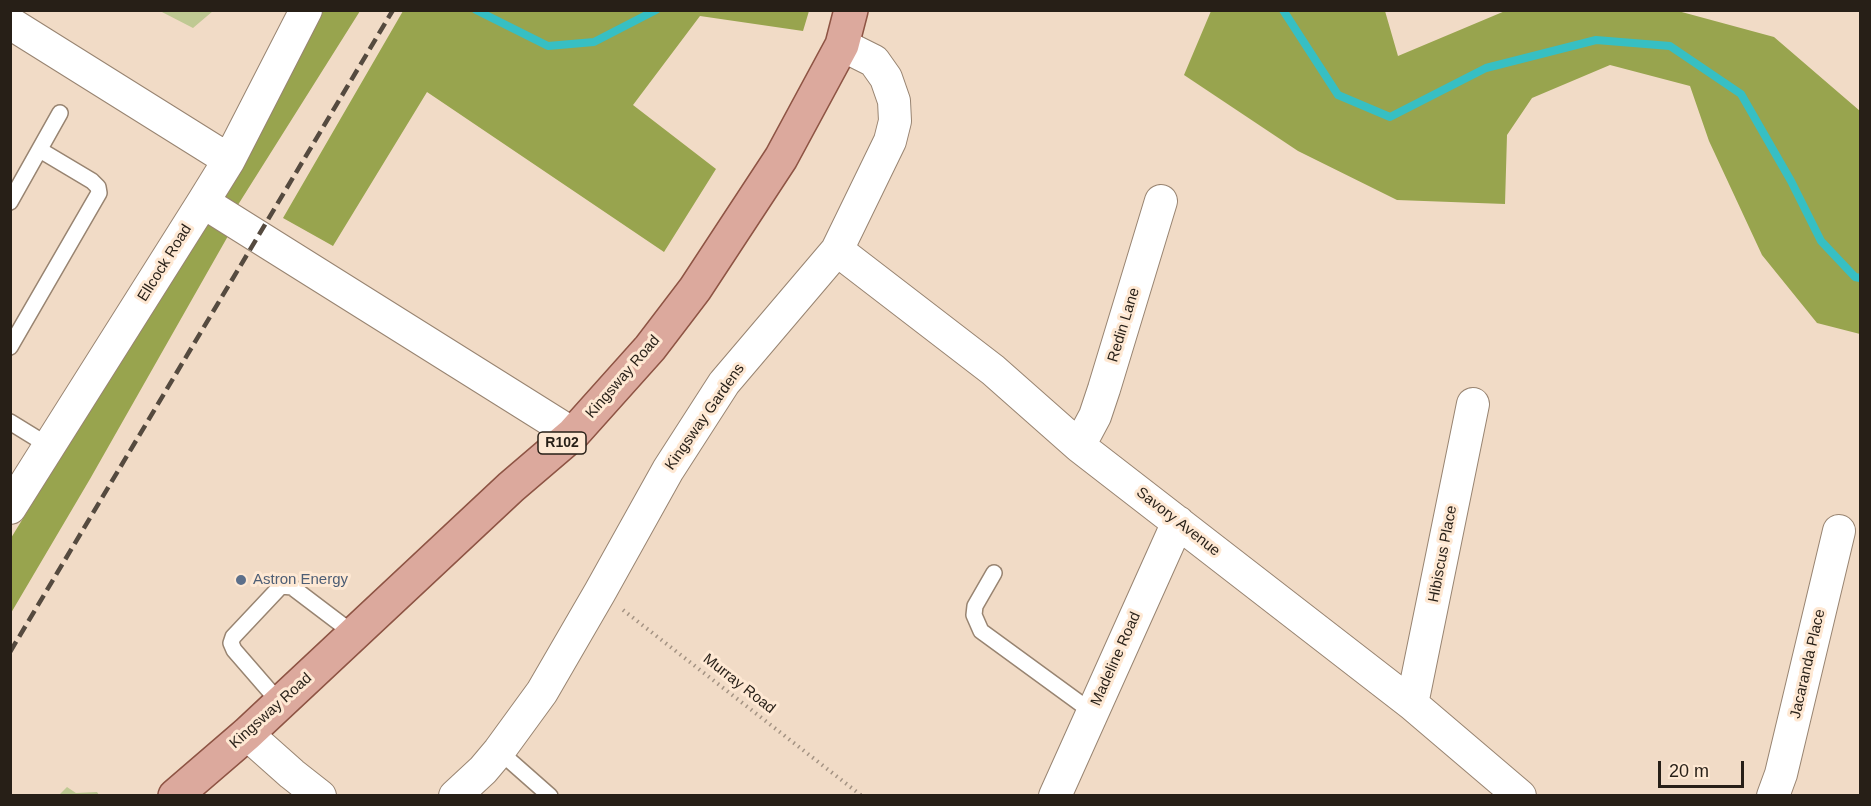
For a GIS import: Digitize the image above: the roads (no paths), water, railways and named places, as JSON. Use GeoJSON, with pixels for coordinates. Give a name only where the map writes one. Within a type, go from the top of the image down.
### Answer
{"type":"FeatureCollection","features":[{"type":"Feature","properties":{"kind":"main road","name":"Kingsway Road"},"geometry":{"type":"LineString","coordinates":[[175,795],[247,734],[511,487],[573,434],[650,348],[695,290],[781,158],[842,45],[851,10]]}},
{"type":"Feature","properties":{"kind":"street","name":"Ellcock Road"},"geometry":{"type":"LineString","coordinates":[[10,508],[228,160],[306,10]]}},
{"type":"Feature","properties":{"kind":"street"},"geometry":{"type":"LineString","coordinates":[[10,23],[228,160]]}},
{"type":"Feature","properties":{"kind":"street","name":"Kingsway Gardens"},"geometry":{"type":"LineString","coordinates":[[455,795],[483,770],[542,693],[668,470],[724,383],[837,250],[890,141],[896,121],[894,100],[886,78],[874,61],[842,45]]}},
{"type":"Feature","properties":{"kind":"street","name":"Redin Lane"},"geometry":{"type":"LineString","coordinates":[[1079,446],[1095,416],[1161,201]]}},
{"type":"Feature","properties":{"kind":"street"},"geometry":{"type":"LineString","coordinates":[[203,202],[573,434]]}},
{"type":"Feature","properties":{"kind":"street","name":"Savory Avenue"},"geometry":{"type":"LineString","coordinates":[[837,250],[993,370],[1079,446],[1412,704],[1520,795]]}},
{"type":"Feature","properties":{"kind":"street","name":"Hibiscus Place"},"geometry":{"type":"LineString","coordinates":[[1412,704],[1473,404]]}},
{"type":"Feature","properties":{"kind":"street","name":"Madeline Road"},"geometry":{"type":"LineString","coordinates":[[1055,795],[1178,522]]}},
{"type":"Feature","properties":{"kind":"street","name":"Jacaranda Place"},"geometry":{"type":"LineString","coordinates":[[1773,795],[1781,774],[1839,531]]}},
{"type":"Feature","properties":{"kind":"street"},"geometry":{"type":"LineString","coordinates":[[247,734],[292,774],[320,795]]}},
{"type":"Feature","properties":{"kind":"lane"},"geometry":{"type":"LineString","coordinates":[[10,202],[60,113]]}},
{"type":"Feature","properties":{"kind":"lane"},"geometry":{"type":"LineString","coordinates":[[10,347],[99,193],[98,187],[92,181],[39,150]]}},
{"type":"Feature","properties":{"kind":"lane"},"geometry":{"type":"LineString","coordinates":[[10,422],[49,446]]}},
{"type":"Feature","properties":{"kind":"lane"},"geometry":{"type":"LineString","coordinates":[[994,573],[975,606],[974,615],[981,631],[1092,712]]}},
{"type":"Feature","properties":{"kind":"lane"},"geometry":{"type":"LineString","coordinates":[[280,703],[234,650],[231,643],[232,637],[281,586],[292,587],[354,634]]}},
{"type":"Feature","properties":{"kind":"lane"},"geometry":{"type":"LineString","coordinates":[[499,751],[550,795]]}},
{"type":"Feature","properties":{"kind":"waterway"},"geometry":{"type":"LineString","coordinates":[[476,10],[548,46],[594,42],[656,10]]}},
{"type":"Feature","properties":{"kind":"waterway"},"geometry":{"type":"LineString","coordinates":[[1283,10],[1338,95],[1390,117],[1486,68],[1596,40],[1670,46],[1741,94],[1791,181],[1821,241],[1855,277],[1860,278]]}},
{"type":"Feature","properties":{"kind":"railway"},"geometry":{"type":"LineString","coordinates":[[10,652],[393,10]]}},
{"type":"Feature","properties":{"kind":"place","name":"Astron Energy"},"geometry":{"type":"Point","coordinates":[241,580]}}]}
